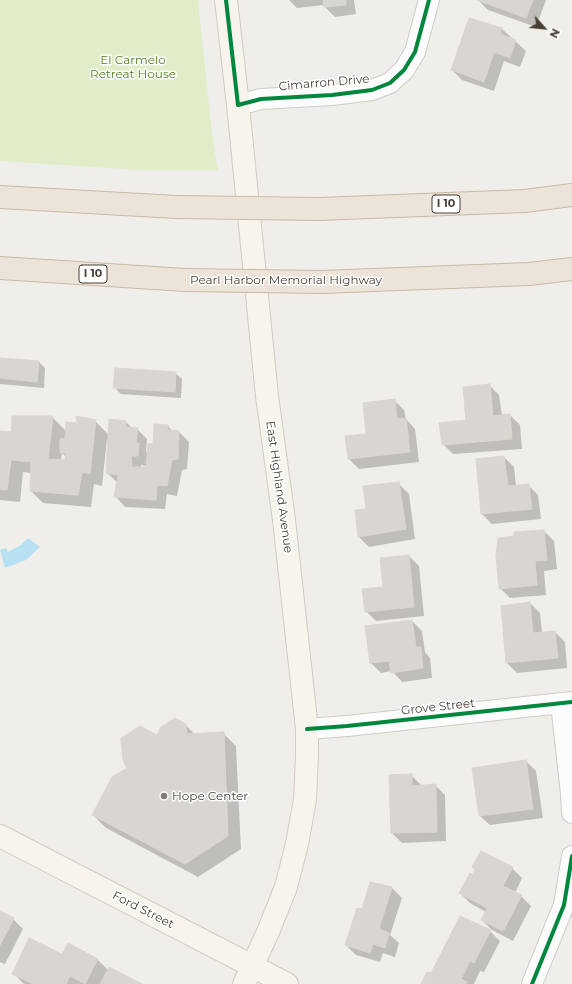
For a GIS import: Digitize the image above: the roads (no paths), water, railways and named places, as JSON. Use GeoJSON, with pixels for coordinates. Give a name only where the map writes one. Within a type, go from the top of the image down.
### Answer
{"type":"FeatureCollection","features":[{"type":"Feature","properties":{"kind":"highway","name":"I 10"},"geometry":{"type":"LineString","coordinates":[[0,197],[176,207],[319,209],[524,200],[572,195]]}},
{"type":"Feature","properties":{"kind":"highway","name":"Pearl Harbor Memorial Highway"},"geometry":{"type":"LineString","coordinates":[[0,268],[185,280],[322,282],[529,274],[572,269]]}},
{"type":"Feature","properties":{"kind":"main road","name":"East Highland Avenue"},"geometry":{"type":"LineString","coordinates":[[226,0],[238,104],[266,396],[284,520],[307,729],[305,799],[297,844],[286,887],[249,976]]}},
{"type":"Feature","properties":{"kind":"main road","name":"Ford Street"},"geometry":{"type":"LineString","coordinates":[[0,836],[249,976],[287,984]]}},
{"type":"Feature","properties":{"kind":"street","name":"Cimarron Drive"},"geometry":{"type":"LineString","coordinates":[[238,104],[261,99],[332,95],[372,90],[390,83],[404,70],[415,52],[429,0]]}},
{"type":"Feature","properties":{"kind":"street","name":"Grove Street"},"geometry":{"type":"LineString","coordinates":[[307,729],[566,703]]}},
{"type":"Feature","properties":{"kind":"street"},"geometry":{"type":"LineString","coordinates":[[566,703],[572,813]]}},
{"type":"Feature","properties":{"kind":"street"},"geometry":{"type":"LineString","coordinates":[[532,984],[564,906],[572,856]]}},
{"type":"Feature","properties":{"kind":"water"},"geometry":{"type":"Polygon","coordinates":[[[28,538],[40,547],[26,560],[5,568],[0,550],[6,548],[8,552],[21,545],[28,538]]]}},
{"type":"Feature","properties":{"kind":"place","name":"Hope Center"},"geometry":{"type":"Point","coordinates":[164,796]}},
{"type":"Feature","properties":{"kind":"park label","name":"El Carmelo Retreat House"},"geometry":{"type":"Point","coordinates":[133,67]}}]}
